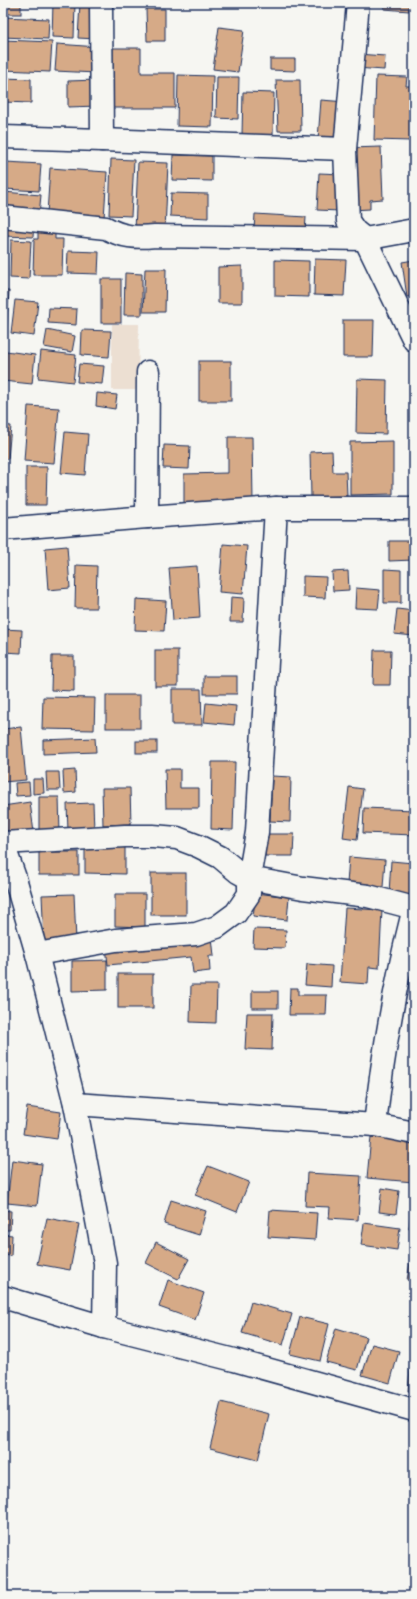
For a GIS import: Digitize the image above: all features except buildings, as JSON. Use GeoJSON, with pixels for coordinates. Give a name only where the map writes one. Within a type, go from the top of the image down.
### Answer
{"type":"FeatureCollection","features":[{"type":"Feature","properties":{"kind":"street"},"geometry":{"type":"LineString","coordinates":[[101,3],[102,140]]}},
{"type":"Feature","properties":{"kind":"street"},"geometry":{"type":"LineString","coordinates":[[358,3],[345,148],[348,220],[355,231],[365,239],[414,340]]}},
{"type":"Feature","properties":{"kind":"street"},"geometry":{"type":"LineString","coordinates":[[3,138],[345,148]]}},
{"type":"Feature","properties":{"kind":"street"},"geometry":{"type":"LineString","coordinates":[[3,217],[106,228],[117,234],[128,237],[155,236],[365,239],[414,230]]}},
{"type":"Feature","properties":{"kind":"street"},"geometry":{"type":"LineString","coordinates":[[147,517],[148,372]]}},
{"type":"Feature","properties":{"kind":"street"},"geometry":{"type":"LineString","coordinates":[[37,954],[116,940],[196,934],[217,927],[236,913],[249,894],[249,878],[257,832],[276,508]]}},
{"type":"Feature","properties":{"kind":"street"},"geometry":{"type":"LineString","coordinates":[[3,529],[276,508],[414,508]]}},
{"type":"Feature","properties":{"kind":"street"},"geometry":{"type":"LineString","coordinates":[[104,1327],[105,1263],[75,1104],[37,954],[15,878],[3,844],[125,836],[177,838],[220,857],[249,878],[303,888],[368,896],[414,908],[411,933],[381,1074],[375,1125]]}},
{"type":"Feature","properties":{"kind":"street"},"geometry":{"type":"LineString","coordinates":[[75,1104],[375,1125],[414,1133]]}},
{"type":"Feature","properties":{"kind":"street"},"geometry":{"type":"LineString","coordinates":[[3,1297],[104,1327],[234,1360],[414,1410]]}},
{"type":"Feature","properties":{"kind":"shaded area"},"geometry":{"type":"Polygon","coordinates":[[[112,324],[139,324],[138,390],[112,390],[112,324]]]}}]}
